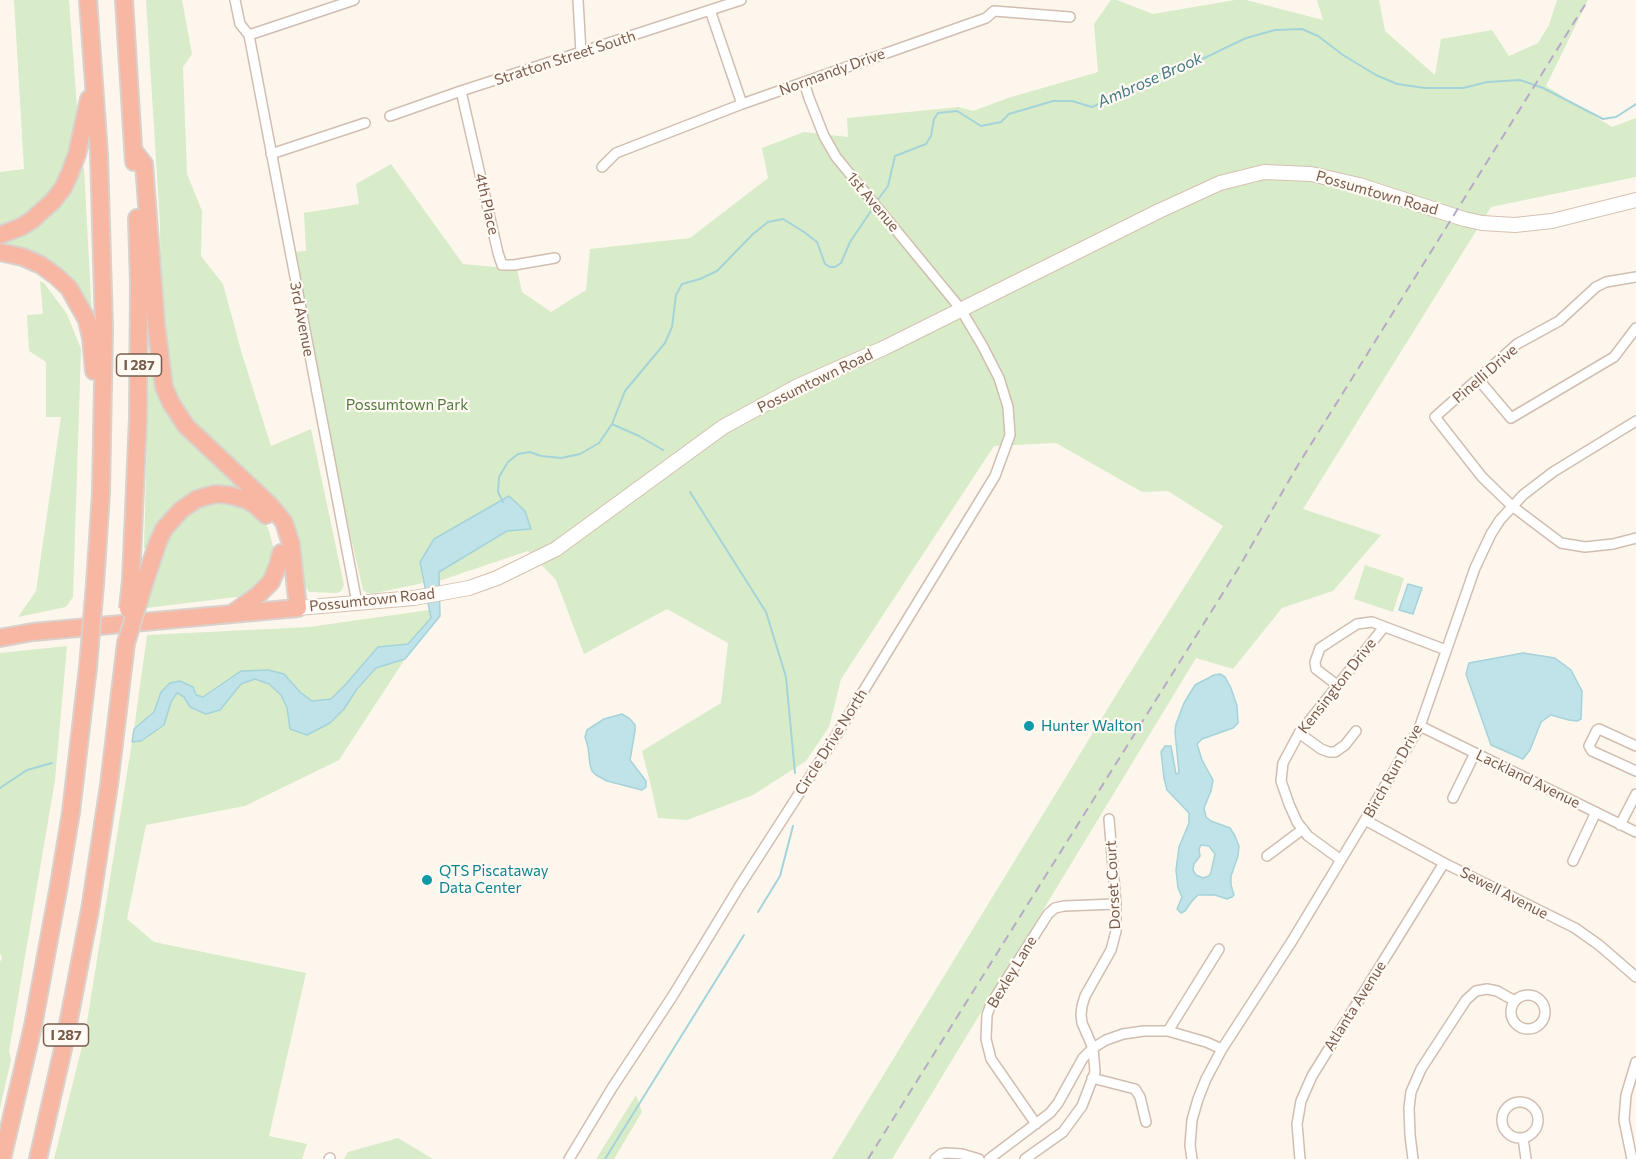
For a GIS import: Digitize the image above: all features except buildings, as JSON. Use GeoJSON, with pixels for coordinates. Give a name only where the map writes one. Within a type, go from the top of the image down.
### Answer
{"type":"FeatureCollection","features":[{"type":"Feature","properties":{"kind":"highway","name":"I 287"},"geometry":{"type":"LineString","coordinates":[[2,1159],[33,1026],[71,812],[95,584],[99,529],[105,329],[99,154],[88,0]]}},
{"type":"Feature","properties":{"kind":"highway","name":"I 287"},"geometry":{"type":"LineString","coordinates":[[38,1159],[65,1040],[88,921],[109,785],[123,662],[138,580],[138,261],[134,151],[124,0]]}},
{"type":"Feature","properties":{"kind":"highway"},"geometry":{"type":"LineString","coordinates":[[0,235],[32,220],[53,201],[63,188],[77,154],[93,72]]}},
{"type":"Feature","properties":{"kind":"highway"},"geometry":{"type":"LineString","coordinates":[[134,151],[144,164],[156,324],[164,387],[186,426],[270,505],[284,522],[291,544],[292,608]]}},
{"type":"Feature","properties":{"kind":"highway"},"geometry":{"type":"LineString","coordinates":[[0,252],[23,257],[41,265],[69,288],[87,320],[94,356],[95,392],[104,401]]}},
{"type":"Feature","properties":{"kind":"highway"},"geometry":{"type":"LineString","coordinates":[[138,580],[164,529],[189,504],[204,496],[215,494],[237,497],[264,512],[276,531],[292,608]]}},
{"type":"Feature","properties":{"kind":"highway"},"geometry":{"type":"LineString","coordinates":[[233,613],[258,596],[271,582],[281,553]]}},
{"type":"Feature","properties":{"kind":"highway","name":"Possumtown Road"},"geometry":{"type":"LineString","coordinates":[[0,638],[33,632],[292,608]]}},
{"type":"Feature","properties":{"kind":"main road","name":"Possumtown Road"},"geometry":{"type":"LineString","coordinates":[[292,608],[414,598],[469,588],[497,578],[556,549],[723,427],[798,386],[884,348],[1169,206],[1220,183],[1264,172],[1311,174],[1482,223],[1515,225],[1552,222],[1636,200]]}},
{"type":"Feature","properties":{"kind":"street"},"geometry":{"type":"LineString","coordinates":[[235,0],[240,24],[249,35],[354,0]]}},
{"type":"Feature","properties":{"kind":"street"},"geometry":{"type":"LineString","coordinates":[[578,0],[581,53]]}},
{"type":"Feature","properties":{"kind":"street","name":"Stratton Street South"},"geometry":{"type":"LineString","coordinates":[[390,116],[741,0]]}},
{"type":"Feature","properties":{"kind":"street"},"geometry":{"type":"LineString","coordinates":[[998,1],[994,11],[1070,17]]}},
{"type":"Feature","properties":{"kind":"street"},"geometry":{"type":"LineString","coordinates":[[710,10],[742,104]]}},
{"type":"Feature","properties":{"kind":"street","name":"Normandy Drive"},"geometry":{"type":"LineString","coordinates":[[602,167],[616,153],[742,104],[986,18],[994,11]]}},
{"type":"Feature","properties":{"kind":"street","name":"3rd Avenue"},"geometry":{"type":"LineString","coordinates":[[249,35],[357,603]]}},
{"type":"Feature","properties":{"kind":"street","name":"1st Avenue"},"geometry":{"type":"LineString","coordinates":[[804,82],[824,136],[836,157],[962,310]]}},
{"type":"Feature","properties":{"kind":"street","name":"4th Place"},"geometry":{"type":"LineString","coordinates":[[461,91],[502,265],[555,258]]}},
{"type":"Feature","properties":{"kind":"street"},"geometry":{"type":"LineString","coordinates":[[271,154],[366,123]]}},
{"type":"Feature","properties":{"kind":"street","name":"Pinelli Drive"},"geometry":{"type":"LineString","coordinates":[[1512,507],[1482,477],[1436,417],[1517,344],[1559,321],[1596,287],[1605,282],[1636,277]]}},
{"type":"Feature","properties":{"kind":"street","name":"Circle Drive North"},"geometry":{"type":"LineString","coordinates":[[569,1159],[831,744],[995,476],[1010,435],[1008,407],[999,378],[962,310]]}},
{"type":"Feature","properties":{"kind":"street"},"geometry":{"type":"LineString","coordinates":[[1478,379],[1511,418],[1614,357],[1636,328]]}},
{"type":"Feature","properties":{"kind":"street","name":"Birch Run Drive"},"geometry":{"type":"LineString","coordinates":[[1192,1159],[1190,1145],[1192,1120],[1206,1079],[1222,1049],[1292,941],[1420,726],[1475,568],[1500,520],[1522,495],[1554,472],[1636,421]]}},
{"type":"Feature","properties":{"kind":"street"},"geometry":{"type":"LineString","coordinates":[[1512,507],[1561,543],[1585,548],[1636,538]]}},
{"type":"Feature","properties":{"kind":"street"},"geometry":{"type":"LineString","coordinates":[[1337,685],[1316,669],[1315,662],[1320,648],[1357,624],[1372,622],[1384,627]]}},
{"type":"Feature","properties":{"kind":"street","name":"Kensington Drive"},"geometry":{"type":"LineString","coordinates":[[1341,860],[1308,836],[1297,822],[1281,781],[1283,763],[1299,733],[1384,627],[1446,650]]}},
{"type":"Feature","properties":{"kind":"street","name":"Lackland Avenue"},"geometry":{"type":"LineString","coordinates":[[1420,726],[1636,832]]}},
{"type":"Feature","properties":{"kind":"street"},"geometry":{"type":"LineString","coordinates":[[1636,746],[1599,729],[1589,746],[1592,750],[1636,771]]}},
{"type":"Feature","properties":{"kind":"street"},"geometry":{"type":"LineString","coordinates":[[1299,733],[1321,749],[1335,752],[1345,745],[1356,731]]}},
{"type":"Feature","properties":{"kind":"street"},"geometry":{"type":"LineString","coordinates":[[1453,798],[1475,753]]}},
{"type":"Feature","properties":{"kind":"street"},"geometry":{"type":"LineString","coordinates":[[1620,825],[1636,794]]}},
{"type":"Feature","properties":{"kind":"street"},"geometry":{"type":"LineString","coordinates":[[1573,861],[1596,812]]}},
{"type":"Feature","properties":{"kind":"street","name":"Dorset Court"},"geometry":{"type":"LineString","coordinates":[[1093,1048],[1082,1023],[1082,1006],[1085,996],[1111,950],[1116,931],[1109,819]]}},
{"type":"Feature","properties":{"kind":"street","name":"Sewell Avenue"},"geometry":{"type":"LineString","coordinates":[[1365,819],[1444,863],[1575,928],[1636,977]]}},
{"type":"Feature","properties":{"kind":"street"},"geometry":{"type":"LineString","coordinates":[[1267,856],[1303,829]]}},
{"type":"Feature","properties":{"kind":"street","name":"Atlanta Avenue"},"geometry":{"type":"LineString","coordinates":[[1300,1159],[1297,1124],[1301,1101],[1312,1076],[1444,863]]}},
{"type":"Feature","properties":{"kind":"street","name":"Bexley Lane"},"geometry":{"type":"LineString","coordinates":[[1036,1124],[991,1059],[986,1039],[987,1015],[991,1004],[1048,914],[1064,906],[1116,904]]}},
{"type":"Feature","properties":{"kind":"street"},"geometry":{"type":"LineString","coordinates":[[1168,1031],[1219,949]]}},
{"type":"Feature","properties":{"kind":"street"},"geometry":{"type":"LineString","coordinates":[[1413,1159],[1409,1117],[1411,1092],[1427,1059],[1466,1000],[1476,991],[1487,989],[1497,991],[1515,1000]]}},
{"type":"Feature","properties":{"kind":"street"},"geometry":{"type":"LineString","coordinates":[[989,1159],[1050,1113],[1083,1058],[1106,1040],[1123,1034],[1168,1031],[1222,1049]]}},
{"type":"Feature","properties":{"kind":"street"},"geometry":{"type":"LineString","coordinates":[[1024,1159],[1063,1132],[1082,1106],[1095,1072],[1093,1048]]}},
{"type":"Feature","properties":{"kind":"street"},"geometry":{"type":"LineString","coordinates":[[1632,1159],[1624,1120],[1626,1095],[1636,1062]]}},
{"type":"Feature","properties":{"kind":"street"},"geometry":{"type":"LineString","coordinates":[[1092,1078],[1135,1089],[1140,1097],[1146,1122]]}},
{"type":"Feature","properties":{"kind":"street"},"geometry":{"type":"LineString","coordinates":[[1523,1138],[1526,1159]]}},
{"type":"Feature","properties":{"kind":"street"},"geometry":{"type":"LineString","coordinates":[[935,1159],[946,1153],[979,1159]]}},
{"type":"Feature","properties":{"kind":"green space"},"geometry":{"type":"Polygon","coordinates":[[[14,0],[69,0],[78,120],[73,150],[58,185],[31,212],[8,229],[0,227],[0,172],[24,169],[14,0]]]}},
{"type":"Feature","properties":{"kind":"green space"},"geometry":{"type":"Polygon","coordinates":[[[146,0],[182,0],[192,54],[183,67],[187,174],[202,211],[201,256],[223,284],[271,446],[311,429],[344,585],[337,593],[309,592],[301,581],[293,529],[196,429],[173,395],[161,337],[160,223],[146,0]]]}},
{"type":"Feature","properties":{"kind":"green space","name":"Possumtown Park"},"geometry":{"type":"Polygon","coordinates":[[[1111,0],[1117,0],[1153,14],[1246,0],[1323,20],[1317,0],[1379,0],[1385,31],[1435,75],[1441,39],[1492,30],[1509,56],[1538,43],[1549,25],[1557,0],[1588,0],[1546,86],[1612,127],[1636,118],[1636,177],[1491,207],[1303,509],[1381,535],[1333,591],[1282,608],[1233,669],[1196,658],[892,1159],[832,1159],[1121,687],[1223,526],[1168,491],[1142,492],[1056,443],[994,446],[841,679],[829,727],[806,761],[753,795],[687,820],[658,818],[642,751],[721,703],[728,643],[667,609],[584,654],[556,580],[528,551],[439,581],[439,572],[492,539],[507,531],[530,529],[480,513],[434,539],[420,562],[423,583],[376,593],[367,593],[363,590],[337,477],[293,252],[306,251],[304,213],[359,204],[356,184],[391,164],[463,264],[517,269],[522,292],[551,312],[586,290],[590,249],[690,238],[768,178],[762,148],[804,132],[848,137],[847,118],[959,107],[973,111],[1008,98],[1098,72],[1094,24],[1111,0]]]}},
{"type":"Feature","properties":{"kind":"green space"},"geometry":{"type":"Polygon","coordinates":[[[83,167],[92,317],[79,289],[0,247],[0,241],[71,189],[83,167]]]}},
{"type":"Feature","properties":{"kind":"green space"},"geometry":{"type":"Polygon","coordinates":[[[40,281],[44,283],[67,314],[81,349],[73,597],[66,607],[18,617],[36,591],[61,417],[46,417],[46,362],[29,351],[27,315],[43,314],[40,281]]]}},
{"type":"Feature","properties":{"kind":"green space"},"geometry":{"type":"Polygon","coordinates":[[[150,324],[162,392],[252,494],[201,493],[149,550],[144,548],[150,324]]]}},
{"type":"Feature","properties":{"kind":"green space"},"geometry":{"type":"Polygon","coordinates":[[[207,501],[240,503],[264,520],[274,550],[272,569],[260,584],[245,596],[146,608],[157,564],[169,530],[179,519],[207,501]]]}},
{"type":"Feature","properties":{"kind":"green space"},"geometry":{"type":"Polygon","coordinates":[[[1365,565],[1404,578],[1393,612],[1354,599],[1365,565]]]}},
{"type":"Feature","properties":{"kind":"green space"},"geometry":{"type":"Polygon","coordinates":[[[429,610],[431,618],[408,644],[378,647],[331,699],[312,701],[299,692],[284,674],[241,671],[203,697],[196,695],[193,687],[161,692],[154,712],[134,729],[147,635],[309,627],[429,610]]]}},
{"type":"Feature","properties":{"kind":"green space"},"geometry":{"type":"Polygon","coordinates":[[[67,646],[55,780],[9,1051],[11,1060],[0,1108],[0,962],[2,958],[0,953],[0,653],[67,646]]]}},
{"type":"Feature","properties":{"kind":"green space"},"geometry":{"type":"Polygon","coordinates":[[[405,659],[339,760],[245,806],[146,825],[127,919],[154,942],[306,973],[269,1136],[307,1144],[302,1159],[54,1159],[85,1034],[132,742],[141,741],[164,725],[171,702],[177,692],[184,697],[190,707],[231,697],[241,684],[255,679],[269,684],[281,695],[287,708],[290,729],[330,723],[376,668],[405,659]]]}},
{"type":"Feature","properties":{"kind":"green space"},"geometry":{"type":"Polygon","coordinates":[[[636,1095],[642,1112],[614,1159],[596,1159],[636,1095]]]}},
{"type":"Feature","properties":{"kind":"green space"},"geometry":{"type":"Polygon","coordinates":[[[398,1138],[433,1159],[344,1159],[348,1152],[398,1138]]]}},
{"type":"Feature","properties":{"kind":"water"},"geometry":{"type":"Polygon","coordinates":[[[509,496],[525,511],[531,529],[507,531],[439,572],[440,616],[405,659],[376,668],[330,723],[307,735],[290,729],[287,708],[281,695],[269,684],[255,679],[241,684],[220,710],[206,714],[190,707],[184,697],[177,693],[171,702],[164,725],[141,741],[132,742],[134,729],[154,712],[161,692],[170,683],[180,681],[193,687],[196,695],[203,697],[241,671],[268,670],[284,674],[300,692],[312,701],[331,699],[378,647],[408,644],[431,618],[420,562],[434,539],[509,496]]]}},
{"type":"Feature","properties":{"kind":"water"},"geometry":{"type":"Polygon","coordinates":[[[1408,584],[1422,588],[1413,614],[1399,610],[1408,584]]]}},
{"type":"Feature","properties":{"kind":"water"},"geometry":{"type":"Polygon","coordinates":[[[1523,653],[1555,658],[1571,670],[1582,691],[1581,719],[1569,720],[1551,715],[1541,722],[1530,750],[1523,759],[1491,745],[1466,674],[1469,663],[1523,653]]]}},
{"type":"Feature","properties":{"kind":"water"},"geometry":{"type":"Polygon","coordinates":[[[1220,674],[1225,677],[1231,688],[1237,706],[1238,723],[1233,728],[1202,739],[1197,744],[1202,760],[1213,780],[1204,808],[1206,817],[1230,828],[1239,846],[1231,876],[1234,895],[1227,899],[1215,895],[1198,895],[1181,913],[1177,909],[1182,897],[1178,888],[1176,870],[1179,847],[1189,823],[1189,813],[1167,790],[1161,752],[1165,746],[1171,746],[1176,774],[1179,773],[1176,724],[1184,703],[1195,685],[1220,674]],[[1201,845],[1200,856],[1194,864],[1193,870],[1196,875],[1203,878],[1209,876],[1211,872],[1215,854],[1209,846],[1201,845]]]}},
{"type":"Feature","properties":{"kind":"water"},"geometry":{"type":"Polygon","coordinates":[[[622,714],[635,725],[630,760],[646,781],[646,787],[642,790],[607,781],[596,775],[590,765],[585,737],[587,730],[604,719],[622,714]]]}},
{"type":"Feature","properties":{"kind":"waterway","name":"Ambrose Brook"},"geometry":{"type":"LineString","coordinates":[[877,201],[888,186],[895,156],[926,144],[938,113],[957,111],[981,126],[1001,122],[1009,114],[1053,101],[1072,101],[1092,107],[1160,74],[1192,64],[1246,38],[1275,30],[1302,29],[1318,36],[1343,55],[1376,75],[1397,84],[1425,88],[1463,88],[1487,82],[1520,80],[1543,88],[1603,119],[1616,117],[1636,104]]}},
{"type":"Feature","properties":{"kind":"waterway","name":"Ambrose Brook"},"geometry":{"type":"LineString","coordinates":[[503,502],[498,492],[499,477],[508,462],[518,454],[530,452],[541,456],[561,458],[580,454],[599,443],[612,424],[625,391],[665,343],[672,327],[676,295],[682,284],[717,271],[768,222],[783,219],[817,242],[825,264],[835,267],[841,263],[850,242],[873,208]]}},
{"type":"Feature","properties":{"kind":"waterway"},"geometry":{"type":"LineString","coordinates":[[612,424],[663,450]]}},
{"type":"Feature","properties":{"kind":"waterway"},"geometry":{"type":"LineString","coordinates":[[690,492],[766,612],[786,677],[795,773]]}},
{"type":"Feature","properties":{"kind":"waterway","name":"Ambrose Brook"},"geometry":{"type":"LineString","coordinates":[[0,788],[27,770],[52,763]]}},
{"type":"Feature","properties":{"kind":"waterway"},"geometry":{"type":"LineString","coordinates":[[758,912],[780,876],[793,826]]}},
{"type":"Feature","properties":{"kind":"waterway"},"geometry":{"type":"LineString","coordinates":[[605,1159],[744,935]]}},
{"type":"Feature","properties":{"kind":"railway"},"geometry":{"type":"LineString","coordinates":[[868,1159],[1238,569],[1298,465],[1588,0]]}},
{"type":"Feature","properties":{"kind":"place","name":"Hunter Walton"},"geometry":{"type":"Point","coordinates":[1029,726]}},
{"type":"Feature","properties":{"kind":"place","name":"QTS Piscataway Data Center"},"geometry":{"type":"Point","coordinates":[427,880]}}]}
